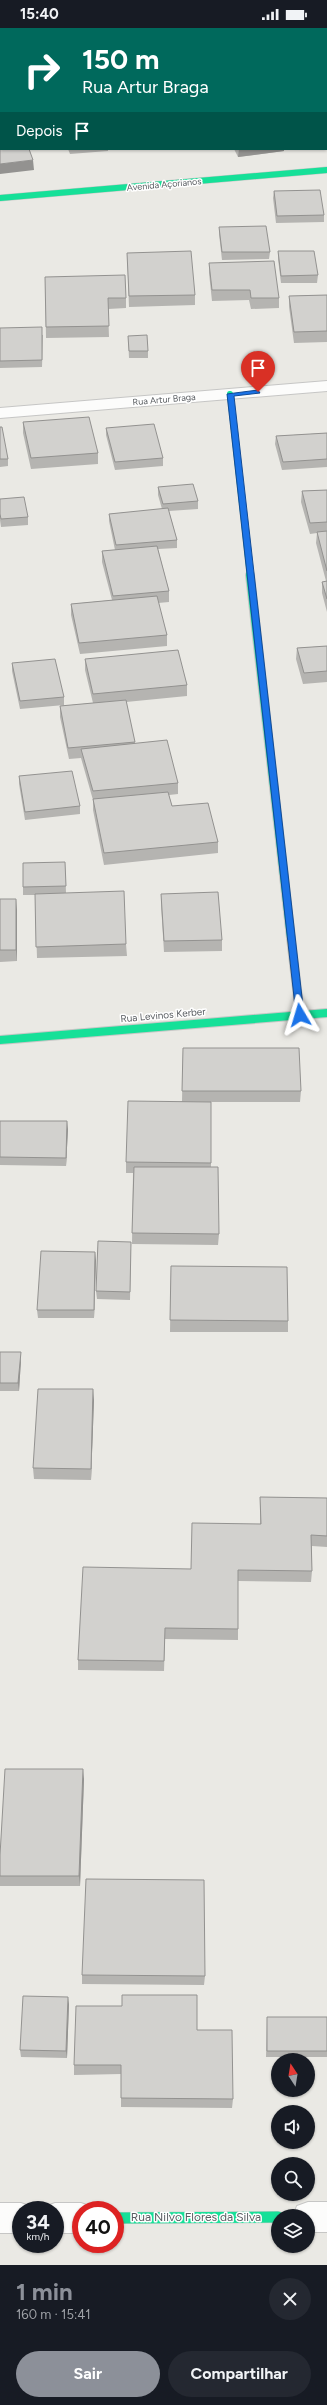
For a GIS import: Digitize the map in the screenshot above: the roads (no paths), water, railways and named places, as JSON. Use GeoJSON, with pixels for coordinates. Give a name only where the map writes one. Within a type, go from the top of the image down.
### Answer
{"type":"FeatureCollection","features":[{"type":"Feature","properties":{"kind":"street","name":"Avenida Açorianos"},"geometry":{"type":"LineString","coordinates":[[0,198],[327,170]]}},
{"type":"Feature","properties":{"kind":"street","name":"Rua Artur Braga"},"geometry":{"type":"LineString","coordinates":[[0,413],[327,386]]}},
{"type":"Feature","properties":{"kind":"street"},"geometry":{"type":"LineString","coordinates":[[230,394],[300,1015]]}},
{"type":"Feature","properties":{"kind":"street","name":"Rua Levinos Kerber"},"geometry":{"type":"LineString","coordinates":[[0,1040],[327,1013]]}},
{"type":"Feature","properties":{"kind":"street","name":"Rua Nilvo Flores da Silva"},"geometry":{"type":"LineString","coordinates":[[124,2218],[271,2217]]}},
{"type":"Feature","properties":{"kind":"street"},"geometry":{"type":"LineString","coordinates":[[315,2217],[327,2217]]}},
{"type":"Feature","properties":{"kind":"street"},"geometry":{"type":"LineString","coordinates":[[0,2218],[12,2218]]}}]}
